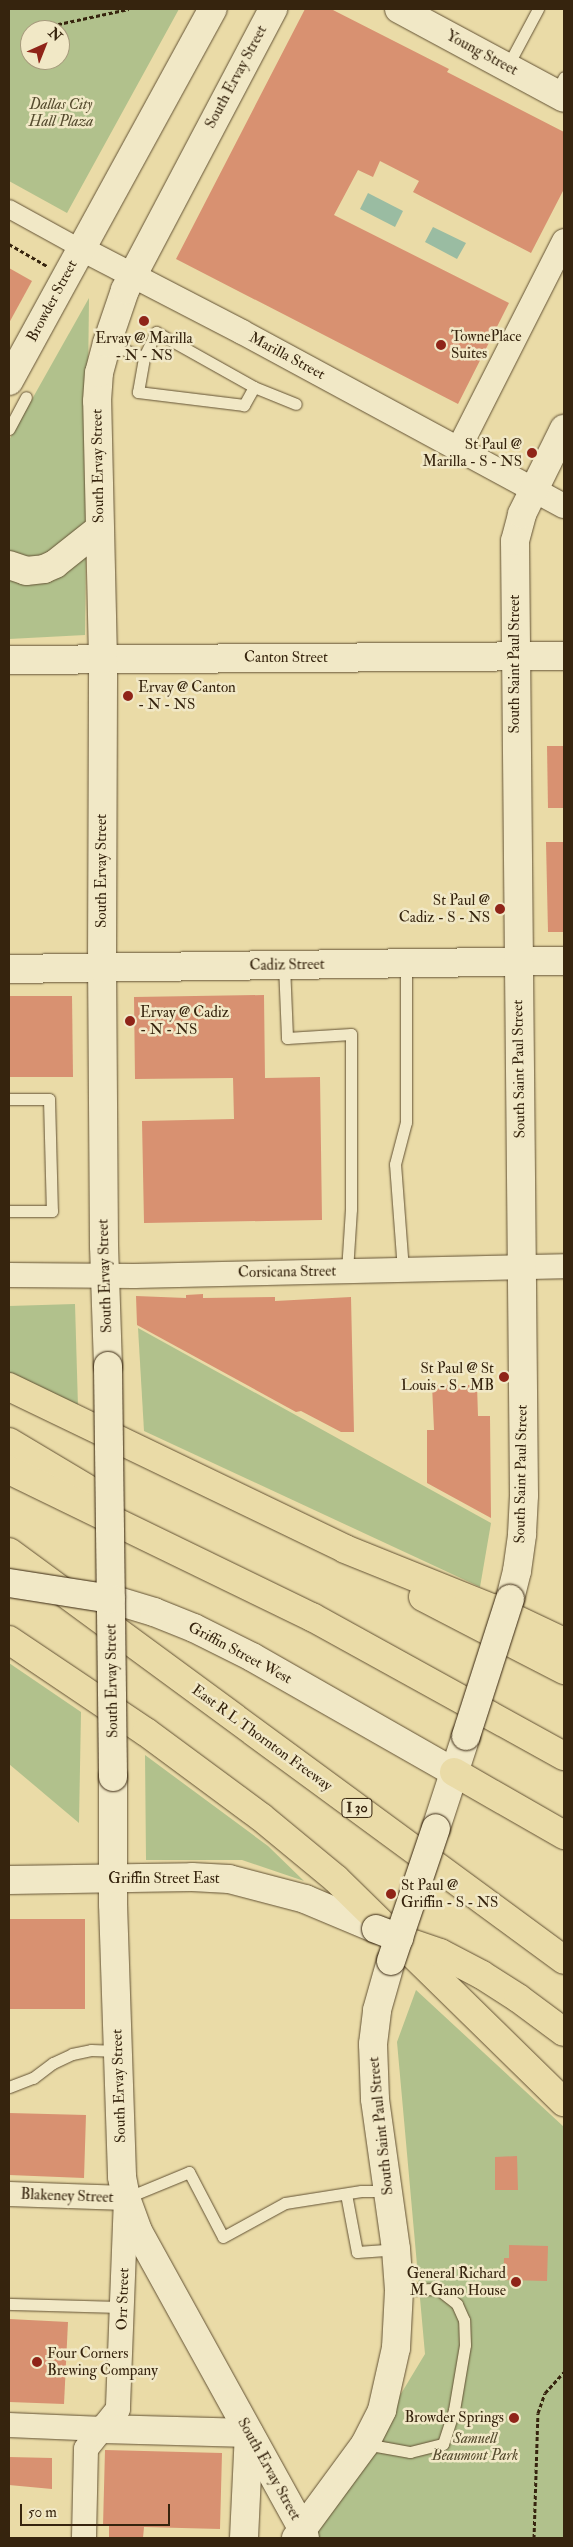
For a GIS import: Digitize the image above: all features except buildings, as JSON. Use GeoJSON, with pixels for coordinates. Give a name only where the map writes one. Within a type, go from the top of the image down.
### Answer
{"type":"FeatureCollection","features":[{"type":"Feature","properties":{"kind":"highway"},"geometry":{"type":"LineString","coordinates":[[9,1387],[345,1550],[492,1608],[564,1642]]}},
{"type":"Feature","properties":{"kind":"highway"},"geometry":{"type":"LineString","coordinates":[[9,1442],[312,1617],[564,1756]]}},
{"type":"Feature","properties":{"kind":"highway"},"geometry":{"type":"LineString","coordinates":[[9,1470],[312,1617]]}},
{"type":"Feature","properties":{"kind":"highway"},"geometry":{"type":"LineString","coordinates":[[345,1550],[420,1596],[564,1670]]}},
{"type":"Feature","properties":{"kind":"highway","name":"East R L Thornton Freeway"},"geometry":{"type":"LineString","coordinates":[[13,1564],[564,1960]]}},
{"type":"Feature","properties":{"kind":"highway"},"geometry":{"type":"LineString","coordinates":[[9,1640],[146,1732],[261,1817],[314,1861],[453,1991],[564,2102]]}},
{"type":"Feature","properties":{"kind":"highway"},"geometry":{"type":"LineString","coordinates":[[454,1772],[564,1835]]}},
{"type":"Feature","properties":{"kind":"highway"},"geometry":{"type":"LineString","coordinates":[[395,1950],[440,1953],[511,1993],[564,2032]]}},
{"type":"Feature","properties":{"kind":"main road","name":"Browder Street"},"geometry":{"type":"LineString","coordinates":[[17,389],[80,248],[213,9]]}},
{"type":"Feature","properties":{"kind":"main road","name":"South Ervay Street"},"geometry":{"type":"LineString","coordinates":[[273,9],[133,275],[107,343],[99,373],[97,401],[103,658],[102,968],[105,1276],[108,1366],[113,1879],[122,2177],[126,2198],[138,2231],[249,2433],[301,2536]]}},
{"type":"Feature","properties":{"kind":"main road","name":"Young Street"},"geometry":{"type":"LineString","coordinates":[[399,9],[507,67],[561,90]]}},
{"type":"Feature","properties":{"kind":"main road","name":"South Saint Paul Street"},"geometry":{"type":"LineString","coordinates":[[301,2536],[365,2444],[382,2410],[390,2378],[396,2348],[399,2290],[396,2249],[376,2099],[373,2044],[377,2010],[510,1600],[517,1571],[522,1534],[524,1495],[515,541],[522,514],[533,488],[564,429]]}},
{"type":"Feature","properties":{"kind":"main road"},"geometry":{"type":"LineString","coordinates":[[9,565],[26,571],[50,566],[75,550],[99,529]]}},
{"type":"Feature","properties":{"kind":"main road","name":"Canton Street"},"geometry":{"type":"LineString","coordinates":[[9,660],[564,656]]}},
{"type":"Feature","properties":{"kind":"main road","name":"Cadiz Street"},"geometry":{"type":"LineString","coordinates":[[9,969],[564,961]]}},
{"type":"Feature","properties":{"kind":"main road","name":"Griffin Street West"},"geometry":{"type":"LineString","coordinates":[[13,1564],[111,1599],[154,1612],[194,1628],[252,1657],[454,1772]]}},
{"type":"Feature","properties":{"kind":"main road","name":"Griffin Street East"},"geometry":{"type":"LineString","coordinates":[[9,1880],[192,1877],[229,1879],[305,1899],[358,1921],[395,1950]]}},
{"type":"Feature","properties":{"kind":"main road"},"geometry":{"type":"LineString","coordinates":[[103,2429],[249,2433],[244,2538]]}},
{"type":"Feature","properties":{"kind":"street","name":"Marilla Street"},"geometry":{"type":"LineString","coordinates":[[9,208],[80,248],[459,448],[564,506]]}},
{"type":"Feature","properties":{"kind":"street"},"geometry":{"type":"LineString","coordinates":[[459,448],[564,241]]}},
{"type":"Feature","properties":{"kind":"street","name":"Corsicana Street"},"geometry":{"type":"LineString","coordinates":[[9,1275],[105,1276],[564,1266]]}},
{"type":"Feature","properties":{"kind":"street","name":"Blakeney Street"},"geometry":{"type":"LineString","coordinates":[[9,2194],[126,2198]]}},
{"type":"Feature","properties":{"kind":"street","name":"Orr Street"},"geometry":{"type":"LineString","coordinates":[[84,2538],[86,2449],[118,2409],[126,2198]]}},
{"type":"Feature","properties":{"kind":"street"},"geometry":{"type":"LineString","coordinates":[[9,2425],[103,2429]]}},
{"type":"Feature","properties":{"kind":"lane"},"geometry":{"type":"LineString","coordinates":[[507,67],[538,9]]}},
{"type":"Feature","properties":{"kind":"lane"},"geometry":{"type":"LineString","coordinates":[[254,387],[244,405],[138,392],[144,357],[156,332],[254,387],[296,404]]}},
{"type":"Feature","properties":{"kind":"lane"},"geometry":{"type":"LineString","coordinates":[[107,343],[144,357]]}},
{"type":"Feature","properties":{"kind":"lane"},"geometry":{"type":"LineString","coordinates":[[9,429],[17,389]]}},
{"type":"Feature","properties":{"kind":"lane"},"geometry":{"type":"LineString","coordinates":[[403,1270],[395,1164],[406,1122],[406,963]]}},
{"type":"Feature","properties":{"kind":"lane"},"geometry":{"type":"LineString","coordinates":[[284,965],[287,1038],[351,1034],[351,1209],[347,1271]]}},
{"type":"Feature","properties":{"kind":"lane"},"geometry":{"type":"LineString","coordinates":[[9,1098],[48,1099],[52,1211],[9,1210]]}},
{"type":"Feature","properties":{"kind":"lane"},"geometry":{"type":"LineString","coordinates":[[9,2087],[34,2078],[53,2063],[72,2054],[91,2050],[118,2051]]}},
{"type":"Feature","properties":{"kind":"lane"},"geometry":{"type":"LineString","coordinates":[[126,2198],[188,2172],[223,2237],[285,2203],[346,2194],[387,2191]]}},
{"type":"Feature","properties":{"kind":"lane"},"geometry":{"type":"LineString","coordinates":[[346,2194],[357,2252],[396,2249]]}},
{"type":"Feature","properties":{"kind":"lane"},"geometry":{"type":"LineString","coordinates":[[365,2444],[410,2452],[443,2444],[454,2410],[465,2345],[464,2320],[458,2304],[438,2289],[399,2290]]}},
{"type":"Feature","properties":{"kind":"lane"},"geometry":{"type":"LineString","coordinates":[[9,2304],[122,2307]]}},
{"type":"Feature","properties":{"kind":"path"},"geometry":{"type":"LineString","coordinates":[[70,22],[129,9]]}},
{"type":"Feature","properties":{"kind":"path"},"geometry":{"type":"LineString","coordinates":[[9,244],[49,267]]}},
{"type":"Feature","properties":{"kind":"path"},"geometry":{"type":"LineString","coordinates":[[534,2538],[538,2412],[545,2394],[564,2372]]}},
{"type":"Feature","properties":{"kind":"green space","name":"Dallas City Hall Plaza"},"geometry":{"type":"Polygon","coordinates":[[[9,9],[179,9],[67,213],[9,181],[9,9]]]}},
{"type":"Feature","properties":{"kind":"green space"},"geometry":{"type":"Polygon","coordinates":[[[89,298],[85,635],[9,639],[9,440],[89,298]]]}},
{"type":"Feature","properties":{"kind":"green space"},"geometry":{"type":"Polygon","coordinates":[[[75,1304],[78,1407],[9,1373],[9,1306],[75,1304]]]}},
{"type":"Feature","properties":{"kind":"green space"},"geometry":{"type":"Polygon","coordinates":[[[138,1328],[491,1523],[480,1587],[144,1431],[138,1328]]]}},
{"type":"Feature","properties":{"kind":"green space"},"geometry":{"type":"Polygon","coordinates":[[[9,1663],[81,1712],[79,1823],[9,1764],[9,1663]]]}},
{"type":"Feature","properties":{"kind":"green space"},"geometry":{"type":"Polygon","coordinates":[[[145,1755],[268,1846],[304,1881],[242,1860],[146,1860],[145,1755]]]}},
{"type":"Feature","properties":{"kind":"green space","name":"Samuell Beaumont Park"},"geometry":{"type":"Polygon","coordinates":[[[416,1990],[564,2127],[564,2538],[316,2538],[315,2536],[425,2354],[397,2042],[416,1990]]]}},
{"type":"Feature","properties":{"kind":"shaded area"},"geometry":{"type":"Polygon","coordinates":[[[368,193],[403,211],[395,227],[360,209],[368,193]]]}},
{"type":"Feature","properties":{"kind":"shaded area"},"geometry":{"type":"Polygon","coordinates":[[[433,227],[466,243],[457,259],[425,242],[433,227]]]}},
{"type":"Feature","properties":{"kind":"place","name":"Ervay @ Marilla - N - NS"},"geometry":{"type":"Point","coordinates":[144,321]}},
{"type":"Feature","properties":{"kind":"place","name":"TownePlace Suites"},"geometry":{"type":"Point","coordinates":[441,345]}},
{"type":"Feature","properties":{"kind":"place","name":"St Paul @ Marilla - S - NS"},"geometry":{"type":"Point","coordinates":[532,453]}},
{"type":"Feature","properties":{"kind":"place","name":"Ervay @ Canton - N - NS"},"geometry":{"type":"Point","coordinates":[128,696]}},
{"type":"Feature","properties":{"kind":"place","name":"St Paul @ Cadiz - S - NS"},"geometry":{"type":"Point","coordinates":[500,909]}},
{"type":"Feature","properties":{"kind":"place","name":"Ervay @ Cadiz - N - NS"},"geometry":{"type":"Point","coordinates":[130,1021]}},
{"type":"Feature","properties":{"kind":"place","name":"St Paul @ St Louis - S - MB"},"geometry":{"type":"Point","coordinates":[504,1377]}},
{"type":"Feature","properties":{"kind":"place","name":"St Paul @ Griffin - S - NS"},"geometry":{"type":"Point","coordinates":[391,1894]}},
{"type":"Feature","properties":{"kind":"place","name":"General Richard M. Gano House"},"geometry":{"type":"Point","coordinates":[516,2282]}},
{"type":"Feature","properties":{"kind":"place","name":"Four Corners Brewing Company"},"geometry":{"type":"Point","coordinates":[37,2362]}},
{"type":"Feature","properties":{"kind":"place","name":"Browder Springs"},"geometry":{"type":"Point","coordinates":[514,2418]}}]}
